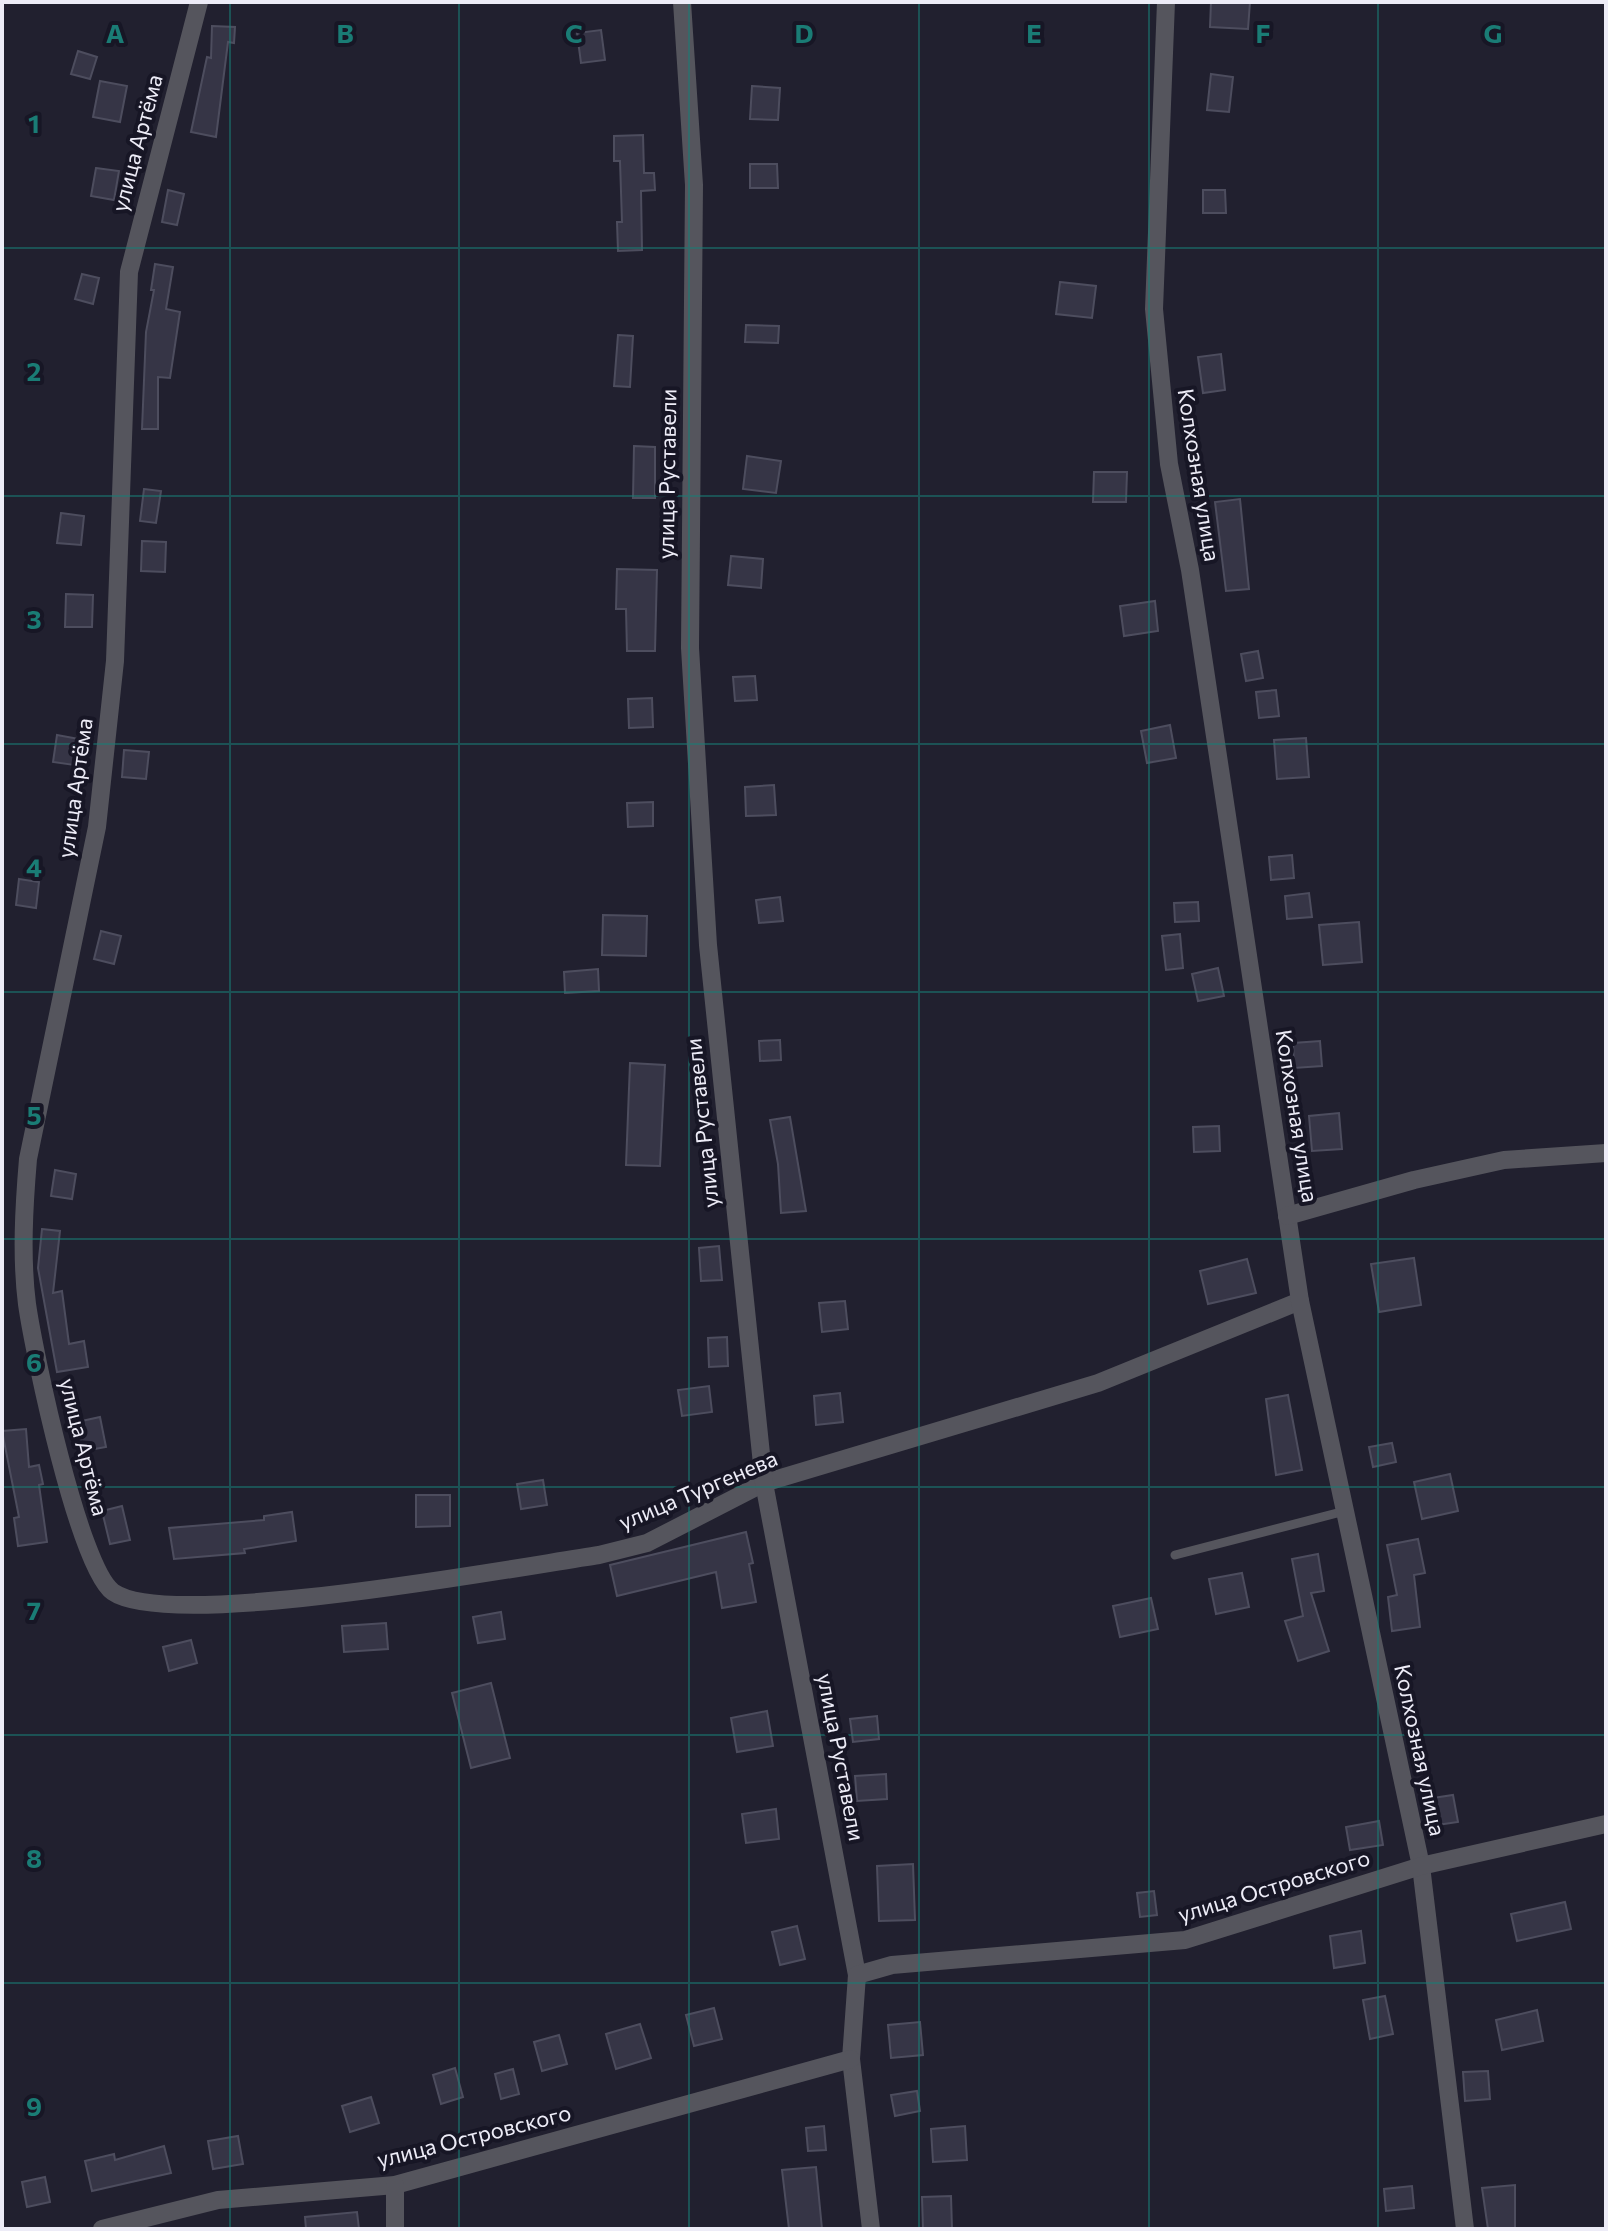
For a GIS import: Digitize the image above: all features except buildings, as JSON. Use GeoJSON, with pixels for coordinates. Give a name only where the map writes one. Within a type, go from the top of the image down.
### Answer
{"type":"FeatureCollection","features":[{"type":"Feature","properties":{"kind":"street","name":"улица Артёма"},"geometry":{"type":"LineString","coordinates":[[137,1600],[114,1592],[94,1570],[83,1542],[27,1302],[24,1211],[28,1159],[99,812],[115,661],[129,272],[199,2]]}},
{"type":"Feature","properties":{"kind":"street","name":"улица Руставели"},"geometry":{"type":"LineString","coordinates":[[682,2],[694,185],[690,648],[708,945],[764,1483],[857,1975],[851,2059],[871,2229]]}},
{"type":"Feature","properties":{"kind":"street","name":"Колхозная улица"},"geometry":{"type":"LineString","coordinates":[[1166,2],[1155,252],[1159,379],[1169,464],[1190,570],[1300,1301],[1421,1866],[1465,2229]]}},
{"type":"Feature","properties":{"kind":"street"},"geometry":{"type":"LineString","coordinates":[[1287,1216],[1414,1180],[1504,1160],[1606,1153]]}},
{"type":"Feature","properties":{"kind":"street","name":"улица Тургенева"},"geometry":{"type":"LineString","coordinates":[[137,1600],[192,1604],[288,1601],[599,1555],[647,1543],[764,1483],[1098,1383],[1300,1301]]}},
{"type":"Feature","properties":{"kind":"street","name":"улица Островского"},"geometry":{"type":"LineString","coordinates":[[857,1975],[892,1965],[1185,1940],[1421,1866],[1606,1824]]}},
{"type":"Feature","properties":{"kind":"street","name":"улица Островского"},"geometry":{"type":"LineString","coordinates":[[102,2229],[218,2200],[395,2185],[851,2059]]}},
{"type":"Feature","properties":{"kind":"street"},"geometry":{"type":"LineString","coordinates":[[395,2185],[395,2229]]}},
{"type":"Feature","properties":{"kind":"lane"},"geometry":{"type":"LineString","coordinates":[[1175,1555],[1345,1511]]}}]}
